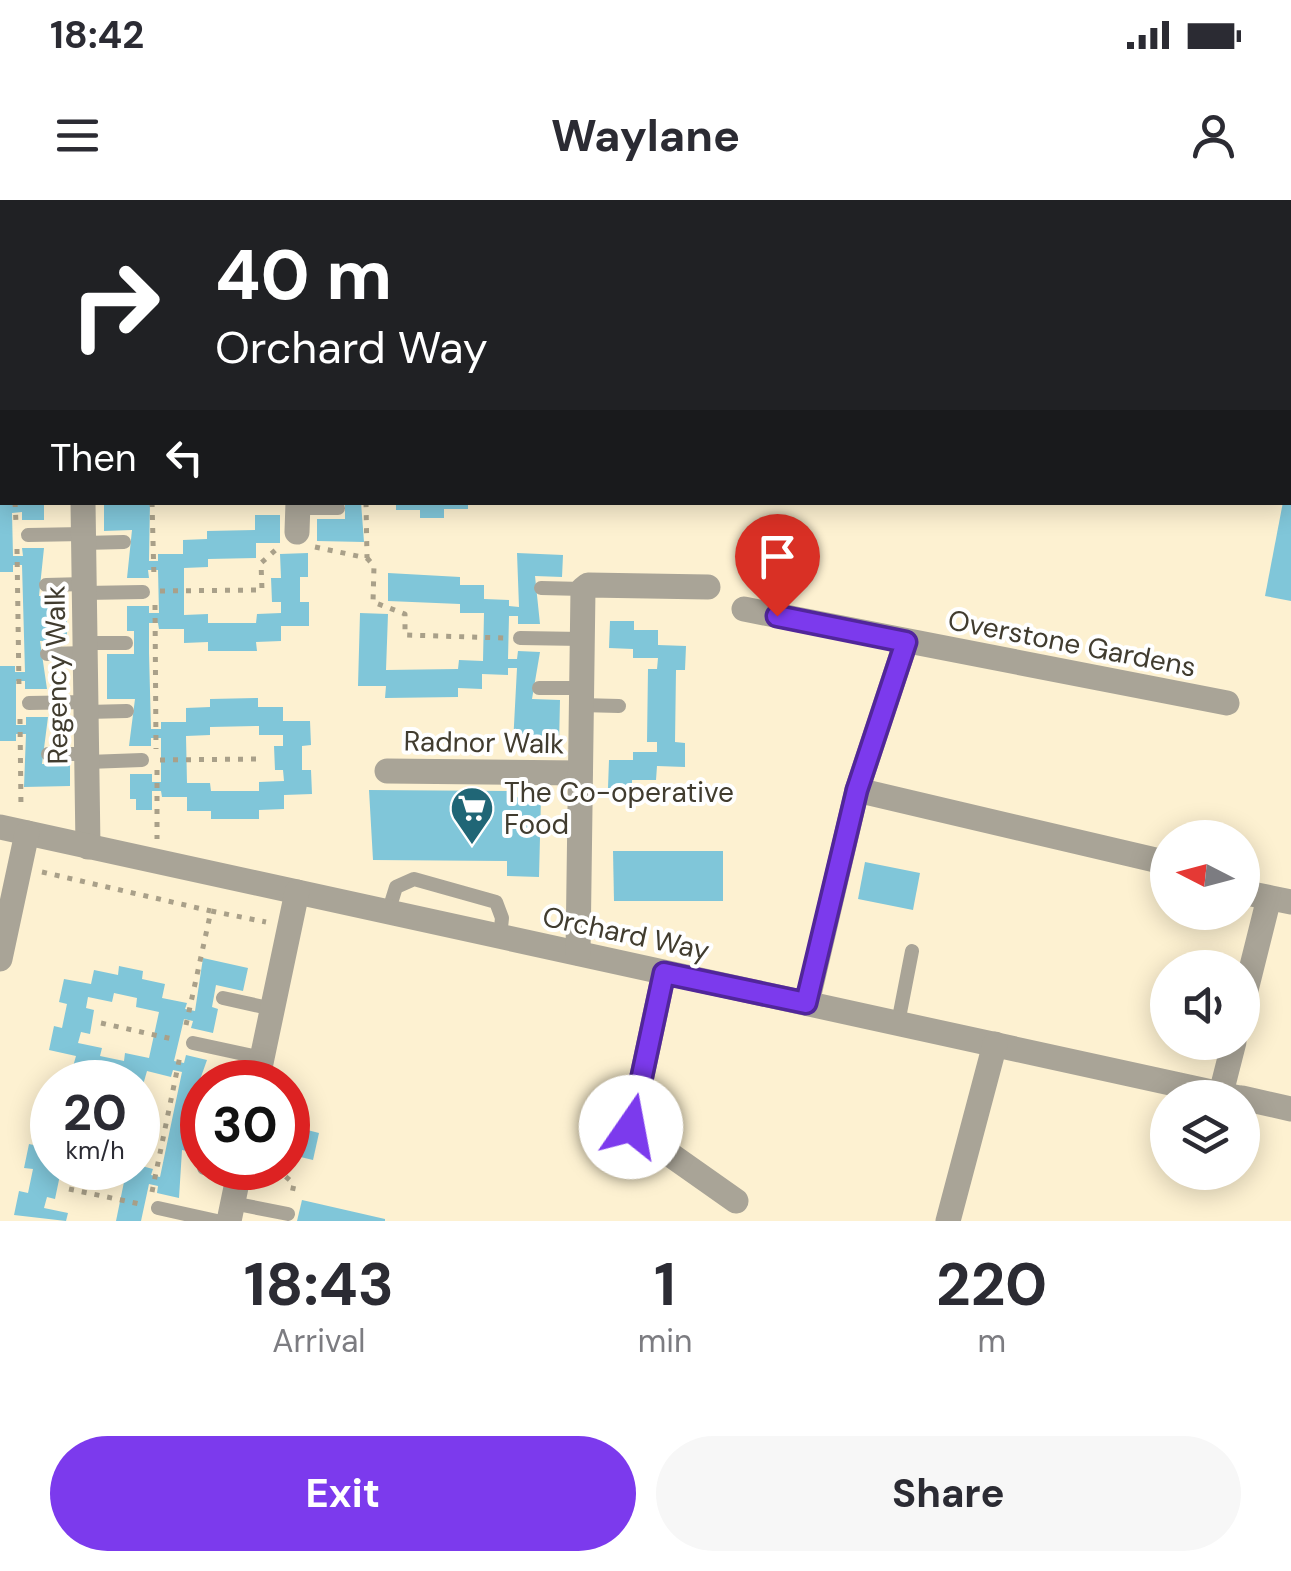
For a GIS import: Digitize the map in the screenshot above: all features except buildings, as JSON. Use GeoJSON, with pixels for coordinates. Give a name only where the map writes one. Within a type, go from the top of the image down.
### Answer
{"type":"FeatureCollection","features":[{"type":"Feature","properties":{"kind":"street","name":"Regency Walk"},"geometry":{"type":"LineString","coordinates":[[83,505],[88,847]]}},
{"type":"Feature","properties":{"kind":"street"},"geometry":{"type":"LineString","coordinates":[[586,587],[708,587]]}},
{"type":"Feature","properties":{"kind":"street","name":"Radnor Walk"},"geometry":{"type":"LineString","coordinates":[[578,953],[586,587]]}},
{"type":"Feature","properties":{"kind":"street","name":"Overstone Gardens"},"geometry":{"type":"LineString","coordinates":[[744,609],[1227,703]]}},
{"type":"Feature","properties":{"kind":"street","name":"Overstone Gardens"},"geometry":{"type":"LineString","coordinates":[[806,1003],[857,790],[906,642]]}},
{"type":"Feature","properties":{"kind":"street","name":"Radnor Walk"},"geometry":{"type":"LineString","coordinates":[[388,771],[580,773]]}},
{"type":"Feature","properties":{"kind":"street"},"geometry":{"type":"LineString","coordinates":[[857,790],[1150,859]]}},
{"type":"Feature","properties":{"kind":"street"},"geometry":{"type":"LineString","coordinates":[[0,959],[16,825]]}},
{"type":"Feature","properties":{"kind":"street","name":"Orchard Way"},"geometry":{"type":"LineString","coordinates":[[16,825],[88,847],[1160,1080]]}},
{"type":"Feature","properties":{"kind":"street"},"geometry":{"type":"LineString","coordinates":[[262,1060],[297,892]]}},
{"type":"Feature","properties":{"kind":"street"},"geometry":{"type":"LineString","coordinates":[[1260,956],[1280,900]]}},
{"type":"Feature","properties":{"kind":"street"},"geometry":{"type":"LineString","coordinates":[[664,973],[631,1127],[736,1201]]}},
{"type":"Feature","properties":{"kind":"street"},"geometry":{"type":"LineString","coordinates":[[948,1221],[995,1044]]}},
{"type":"Feature","properties":{"kind":"street","name":"Orchard Way"},"geometry":{"type":"LineString","coordinates":[[1260,1102],[1291,1109]]}},
{"type":"Feature","properties":{"kind":"street"},"geometry":{"type":"LineString","coordinates":[[226,1215],[233,1190]]}},
{"type":"Feature","properties":{"kind":"lane"},"geometry":{"type":"LineString","coordinates":[[297,522],[338,508]]}},
{"type":"Feature","properties":{"kind":"lane"},"geometry":{"type":"LineString","coordinates":[[28,535],[124,542]]}},
{"type":"Feature","properties":{"kind":"lane"},"geometry":{"type":"LineString","coordinates":[[46,584],[151,592]]}},
{"type":"Feature","properties":{"kind":"lane"},"geometry":{"type":"LineString","coordinates":[[541,588],[586,587]]}},
{"type":"Feature","properties":{"kind":"lane"},"geometry":{"type":"LineString","coordinates":[[514,638],[582,639]]}},
{"type":"Feature","properties":{"kind":"lane"},"geometry":{"type":"LineString","coordinates":[[46,654],[126,642]]}},
{"type":"Feature","properties":{"kind":"lane"},"geometry":{"type":"LineString","coordinates":[[539,688],[618,706]]}},
{"type":"Feature","properties":{"kind":"lane"},"geometry":{"type":"LineString","coordinates":[[23,703],[126,711]]}},
{"type":"Feature","properties":{"kind":"lane"},"geometry":{"type":"LineString","coordinates":[[48,754],[142,760]]}},
{"type":"Feature","properties":{"kind":"lane"},"geometry":{"type":"LineString","coordinates":[[388,912],[396,887],[414,879],[496,902],[502,918],[500,937]]}},
{"type":"Feature","properties":{"kind":"lane"},"geometry":{"type":"LineString","coordinates":[[898,1023],[912,950]]}},
{"type":"Feature","properties":{"kind":"lane"},"geometry":{"type":"LineString","coordinates":[[223,998],[273,1008]]}},
{"type":"Feature","properties":{"kind":"lane"},"geometry":{"type":"LineString","coordinates":[[186,1042],[234,1060]]}},
{"type":"Feature","properties":{"kind":"lane"},"geometry":{"type":"LineString","coordinates":[[150,1207],[226,1215],[288,1214]]}},
{"type":"Feature","properties":{"kind":"path"},"geometry":{"type":"LineString","coordinates":[[16,505],[23,703],[16,825],[42,873],[266,923],[297,892]]}},
{"type":"Feature","properties":{"kind":"path"},"geometry":{"type":"LineString","coordinates":[[152,505],[157,846]]}},
{"type":"Feature","properties":{"kind":"path"},"geometry":{"type":"LineString","coordinates":[[366,505],[366,558]]}},
{"type":"Feature","properties":{"kind":"path"},"geometry":{"type":"LineString","coordinates":[[151,592],[262,590],[261,562],[297,522],[374,566],[373,602],[405,614],[405,634],[514,638]]}},
{"type":"Feature","properties":{"kind":"path"},"geometry":{"type":"LineString","coordinates":[[161,760],[262,758]]}},
{"type":"Feature","properties":{"kind":"path"},"geometry":{"type":"LineString","coordinates":[[74,1190],[150,1207],[211,911]]}},
{"type":"Feature","properties":{"kind":"path"},"geometry":{"type":"LineString","coordinates":[[101,1023],[186,1042]]}},
{"type":"Feature","properties":{"kind":"place","name":"The Co-operative Food"},"geometry":{"type":"Point","coordinates":[472,846]}},
{"type":"Feature","properties":{"kind":"route"},"geometry":{"type":"LineString","coordinates":[[631,1127],[664,973],[806,1003],[857,790],[906,642],[777,616]]}}]}
